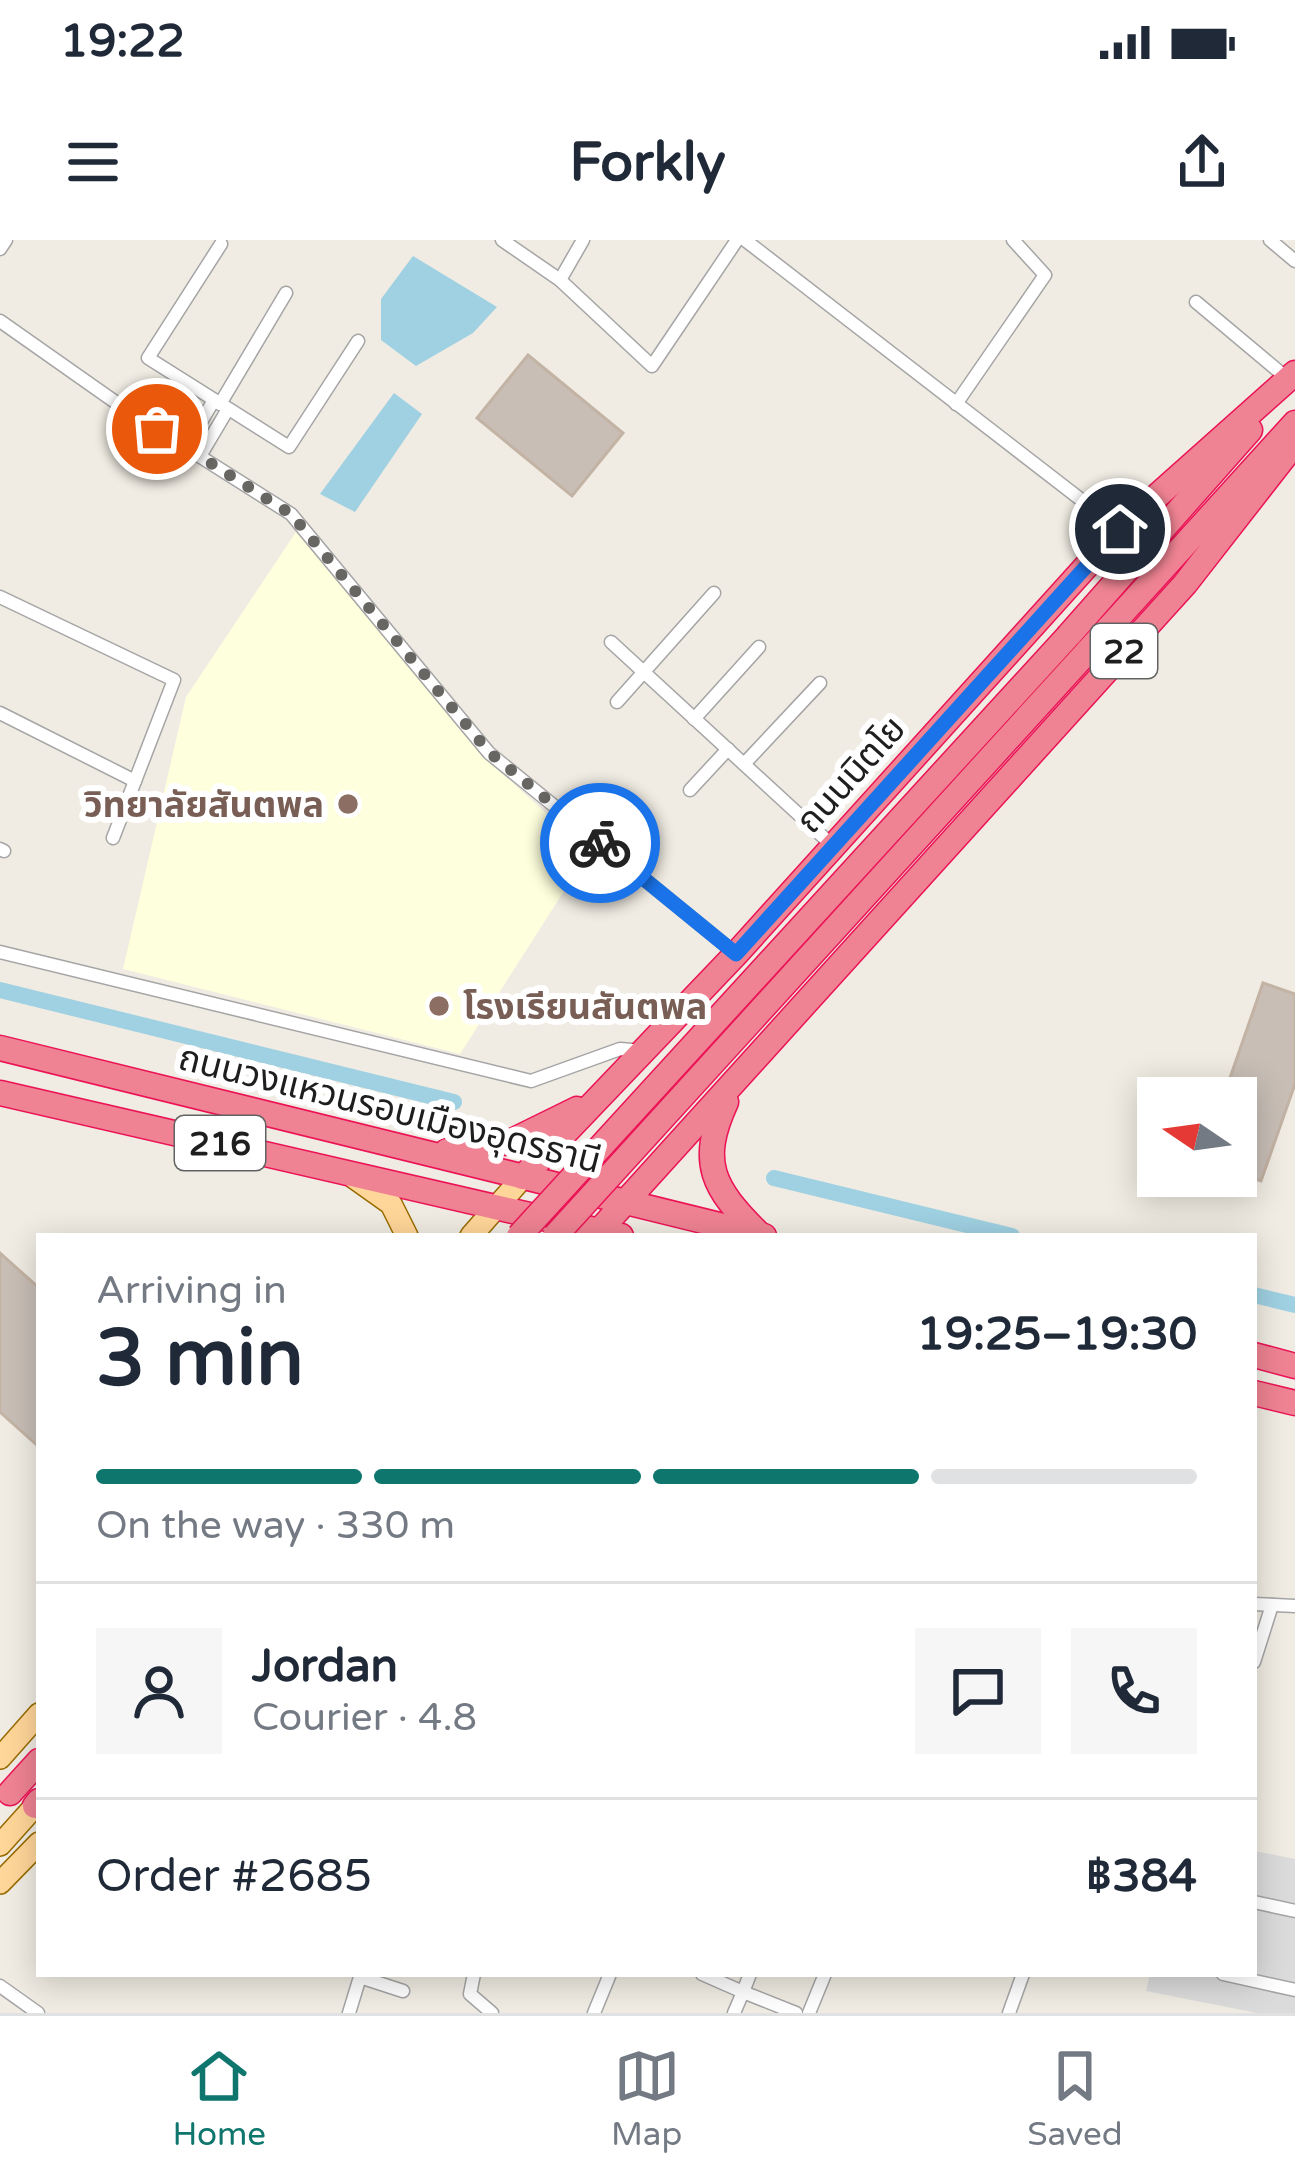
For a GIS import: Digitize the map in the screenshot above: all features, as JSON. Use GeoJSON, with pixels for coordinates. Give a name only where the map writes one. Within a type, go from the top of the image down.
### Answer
{"type":"FeatureCollection","features":[{"type":"Feature","properties":{"kind":"highway","name":"ถนนนิตโย"},"geometry":{"type":"LineString","coordinates":[[523,1177],[736,954],[1120,529],[1293,377]]}},
{"type":"Feature","properties":{"kind":"highway","name":"ถนนนิตโย"},"geometry":{"type":"LineString","coordinates":[[558,1233],[1078,644],[1293,377]]}},
{"type":"Feature","properties":{"kind":"highway","name":"ถนนนิตโย"},"geometry":{"type":"LineString","coordinates":[[522,1233],[1078,644],[1295,423]]}},
{"type":"Feature","properties":{"kind":"highway","name":"22"},"geometry":{"type":"LineString","coordinates":[[606,1233],[625,1202],[1185,584],[1295,443]]}},
{"type":"Feature","properties":{"kind":"highway","name":"ถนนวงแหวนรอบเมืองอุดรธานี"},"geometry":{"type":"LineString","coordinates":[[0,1048],[750,1233]]}},
{"type":"Feature","properties":{"kind":"highway"},"geometry":{"type":"LineString","coordinates":[[646,1051],[657,1078],[682,1100],[700,1102],[730,1086]]}},
{"type":"Feature","properties":{"kind":"highway"},"geometry":{"type":"LineString","coordinates":[[431,1154],[510,1142],[558,1123],[623,1076]]}},
{"type":"Feature","properties":{"kind":"highway"},"geometry":{"type":"LineString","coordinates":[[730,1086],[710,1137],[714,1181],[759,1233]]}},
{"type":"Feature","properties":{"kind":"highway","name":"ถนนวงแหวนรอบเมืองอุดรธานี"},"geometry":{"type":"LineString","coordinates":[[0,1093],[498,1205],[601,1233]]}},
{"type":"Feature","properties":{"kind":"highway"},"geometry":{"type":"LineString","coordinates":[[1257,1356],[1295,1366]]}},
{"type":"Feature","properties":{"kind":"highway"},"geometry":{"type":"LineString","coordinates":[[1257,1394],[1295,1403]]}},
{"type":"Feature","properties":{"kind":"highway"},"geometry":{"type":"LineString","coordinates":[[5,1798],[36,1764]]}},
{"type":"Feature","properties":{"kind":"main road"},"geometry":{"type":"LineString","coordinates":[[341,1169],[391,1204],[406,1233]]}},
{"type":"Feature","properties":{"kind":"main road","name":"ถนนนิตโย"},"geometry":{"type":"LineString","coordinates":[[474,1233],[523,1177]]}},
{"type":"Feature","properties":{"kind":"main road"},"geometry":{"type":"LineString","coordinates":[[0,1758],[36,1717]]}},
{"type":"Feature","properties":{"kind":"main road"},"geometry":{"type":"LineString","coordinates":[[0,1845],[36,1804]]}},
{"type":"Feature","properties":{"kind":"main road"},"geometry":{"type":"LineString","coordinates":[[0,1882],[36,1846]]}},
{"type":"Feature","properties":{"kind":"street"},"geometry":{"type":"LineString","coordinates":[[0,249],[6,240]]}},
{"type":"Feature","properties":{"kind":"street"},"geometry":{"type":"LineString","coordinates":[[502,240],[560,280],[652,366],[741,240],[1120,529]]}},
{"type":"Feature","properties":{"kind":"street"},"geometry":{"type":"LineString","coordinates":[[560,280],[583,240]]}},
{"type":"Feature","properties":{"kind":"street"},"geometry":{"type":"LineString","coordinates":[[956,404],[1045,274],[1013,240]]}},
{"type":"Feature","properties":{"kind":"street"},"geometry":{"type":"LineString","coordinates":[[1270,240],[1295,261]]}},
{"type":"Feature","properties":{"kind":"street"},"geometry":{"type":"LineString","coordinates":[[220,244],[148,358],[289,447],[358,341]]}},
{"type":"Feature","properties":{"kind":"street"},"geometry":{"type":"LineString","coordinates":[[200,456],[221,404],[286,293]]}},
{"type":"Feature","properties":{"kind":"street"},"geometry":{"type":"LineString","coordinates":[[1196,302],[1293,377]]}},
{"type":"Feature","properties":{"kind":"street"},"geometry":{"type":"LineString","coordinates":[[0,321],[291,514],[489,752],[736,954]]}},
{"type":"Feature","properties":{"kind":"street"},"geometry":{"type":"LineString","coordinates":[[186,447],[221,404]]}},
{"type":"Feature","properties":{"kind":"street"},"geometry":{"type":"LineString","coordinates":[[617,702],[714,593]]}},
{"type":"Feature","properties":{"kind":"street"},"geometry":{"type":"LineString","coordinates":[[0,597],[174,680],[113,838]]}},
{"type":"Feature","properties":{"kind":"street"},"geometry":{"type":"LineString","coordinates":[[611,642],[832,846]]}},
{"type":"Feature","properties":{"kind":"street"},"geometry":{"type":"LineString","coordinates":[[694,719],[759,647]]}},
{"type":"Feature","properties":{"kind":"street"},"geometry":{"type":"LineString","coordinates":[[743,764],[820,683]]}},
{"type":"Feature","properties":{"kind":"street"},"geometry":{"type":"LineString","coordinates":[[0,713],[135,781]]}},
{"type":"Feature","properties":{"kind":"street"},"geometry":{"type":"LineString","coordinates":[[690,790],[728,749]]}},
{"type":"Feature","properties":{"kind":"street"},"geometry":{"type":"LineString","coordinates":[[0,952],[531,1081],[620,1049],[646,1051]]}},
{"type":"Feature","properties":{"kind":"street"},"geometry":{"type":"LineString","coordinates":[[1257,1604],[1295,1606]]}},
{"type":"Feature","properties":{"kind":"street"},"geometry":{"type":"LineString","coordinates":[[1257,1652],[1272,1605]]}},
{"type":"Feature","properties":{"kind":"street"},"geometry":{"type":"LineString","coordinates":[[1257,1903],[1295,1911]]}},
{"type":"Feature","properties":{"kind":"street"},"geometry":{"type":"LineString","coordinates":[[350,2013],[360,1977],[403,1991]]}},
{"type":"Feature","properties":{"kind":"street"},"geometry":{"type":"LineString","coordinates":[[473,1977],[470,1994],[492,2013]]}},
{"type":"Feature","properties":{"kind":"street"},"geometry":{"type":"LineString","coordinates":[[594,2013],[609,1977]]}},
{"type":"Feature","properties":{"kind":"street"},"geometry":{"type":"LineString","coordinates":[[709,1977],[796,2013]]}},
{"type":"Feature","properties":{"kind":"street"},"geometry":{"type":"LineString","coordinates":[[734,2013],[749,1977]]}},
{"type":"Feature","properties":{"kind":"street"},"geometry":{"type":"LineString","coordinates":[[808,2013],[824,1977]]}},
{"type":"Feature","properties":{"kind":"street"},"geometry":{"type":"LineString","coordinates":[[1009,2013],[1022,1977]]}},
{"type":"Feature","properties":{"kind":"street"},"geometry":{"type":"LineString","coordinates":[[1236,1977],[1295,1990]]}},
{"type":"Feature","properties":{"kind":"street"},"geometry":{"type":"LineString","coordinates":[[0,1987],[38,2013]]}},
{"type":"Feature","properties":{"kind":"shaded area","name":"วิทยาลัยสันตพล"},"geometry":{"type":"Polygon","coordinates":[[[296,532],[483,756],[589,852],[460,1054],[123,969],[186,697],[296,532]]]}},
{"type":"Feature","properties":{"kind":"shaded area"},"geometry":{"type":"Polygon","coordinates":[[[1257,1852],[1295,1859],[1295,2013],[1257,2013],[1146,1991],[1149,1977],[1257,1977],[1257,1852]]]}},
{"type":"Feature","properties":{"kind":"water"},"geometry":{"type":"Polygon","coordinates":[[[413,256],[497,307],[473,333],[416,366],[381,340],[381,299],[413,256]]]}},
{"type":"Feature","properties":{"kind":"water"},"geometry":{"type":"Polygon","coordinates":[[[394,393],[422,414],[355,512],[320,494],[394,393]]]}},
{"type":"Feature","properties":{"kind":"building"},"geometry":{"type":"Polygon","coordinates":[[[528,355],[623,433],[572,496],[477,418],[528,355]]]}},
{"type":"Feature","properties":{"kind":"building"},"geometry":{"type":"Polygon","coordinates":[[[1263,983],[1295,994],[1295,1084],[1261,1181],[1257,1180],[1257,1077],[1230,1077],[1263,983]]]}},
{"type":"Feature","properties":{"kind":"building"},"geometry":{"type":"Polygon","coordinates":[[[0,1253],[36,1285],[36,1444],[0,1412],[0,1253]]]}},
{"type":"Feature","properties":{"kind":"waterway"},"geometry":{"type":"LineString","coordinates":[[0,990],[454,1102]]}},
{"type":"Feature","properties":{"kind":"waterway"},"geometry":{"type":"LineString","coordinates":[[774,1178],[1000,1233]]}},
{"type":"Feature","properties":{"kind":"waterway"},"geometry":{"type":"LineString","coordinates":[[1257,1296],[1295,1305]]}},
{"type":"Feature","properties":{"kind":"way so far"},"geometry":{"type":"LineString","coordinates":[[157,429],[291,514],[489,752],[600,843]]}},
{"type":"Feature","properties":{"kind":"place","name":"วิทยาลัยสันตพล"},"geometry":{"type":"Point","coordinates":[348,804]}},
{"type":"Feature","properties":{"kind":"place","name":"โรงเรียนสันตพล"},"geometry":{"type":"Point","coordinates":[439,1006]}},
{"type":"Feature","properties":{"kind":"route"},"geometry":{"type":"LineString","coordinates":[[600,843],[736,954],[1120,529]]}}]}
